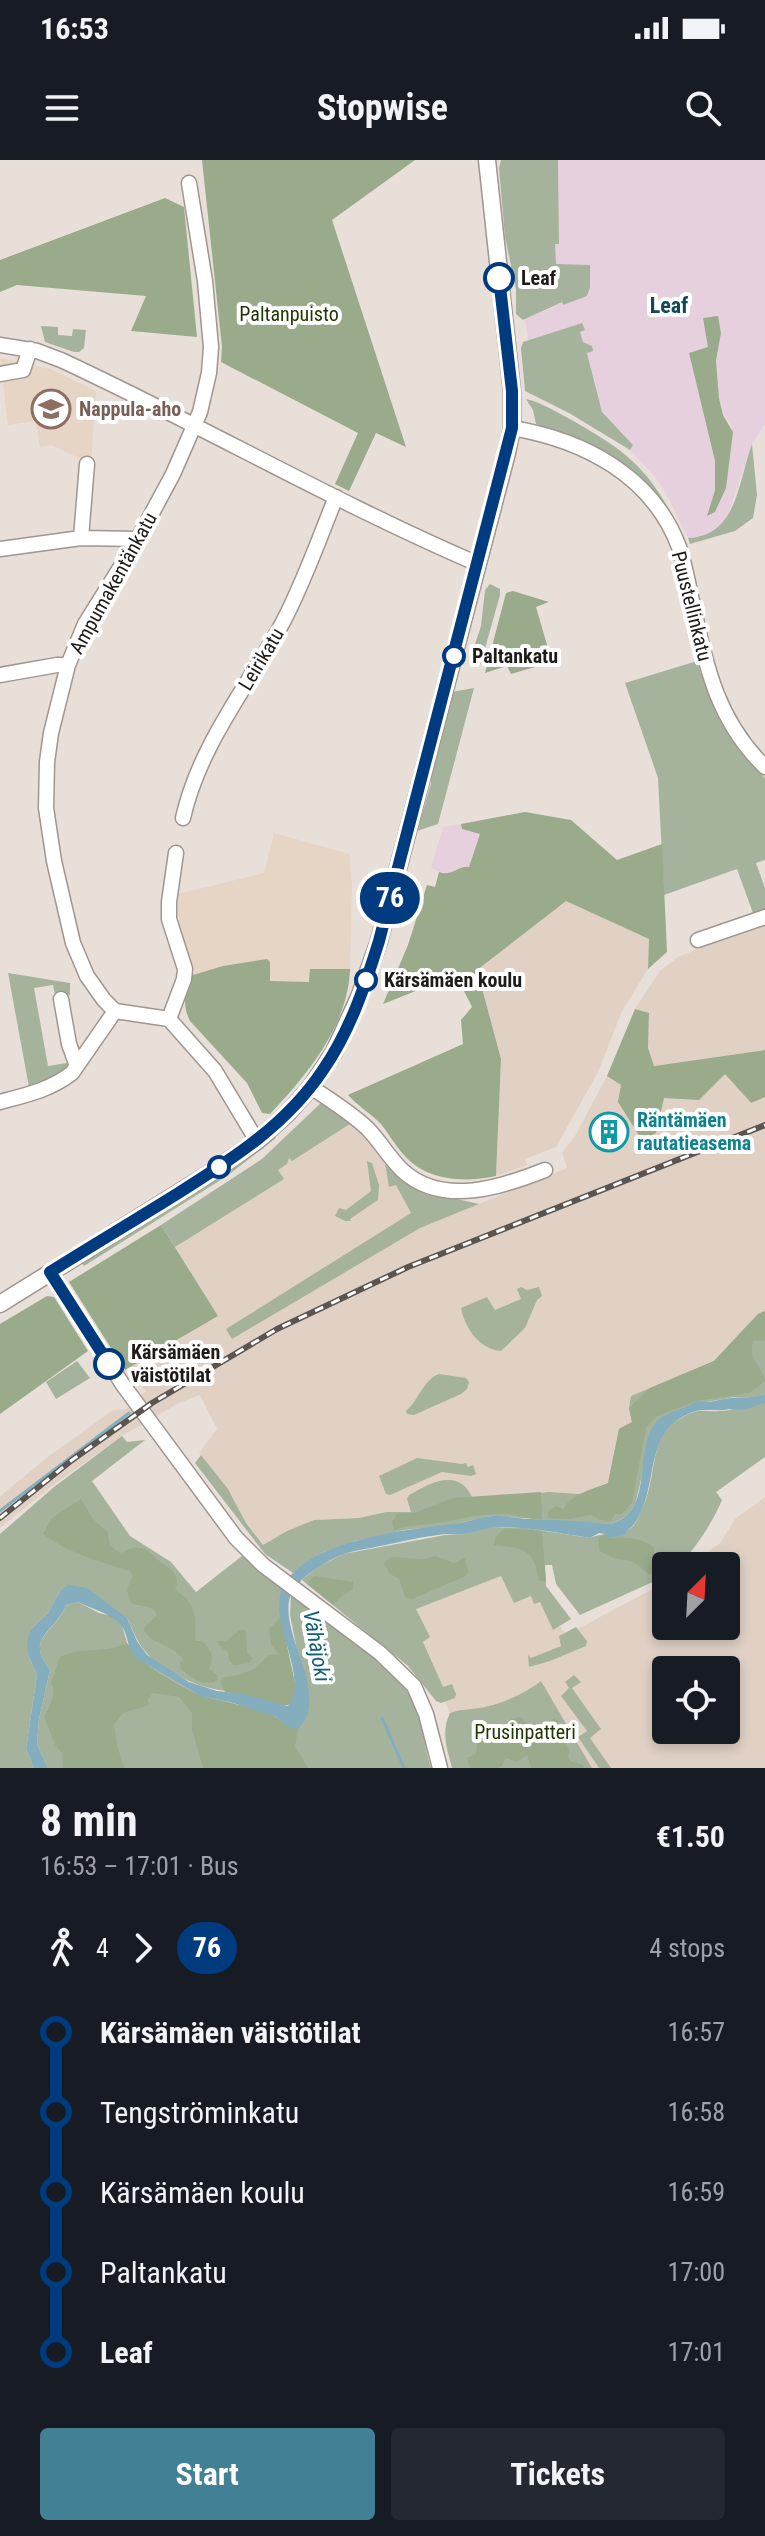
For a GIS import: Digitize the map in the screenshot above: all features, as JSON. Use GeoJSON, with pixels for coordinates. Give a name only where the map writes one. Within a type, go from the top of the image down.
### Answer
{"type":"FeatureCollection","features":[{"type":"Feature","properties":{"kind":"street"},"geometry":{"type":"LineString","coordinates":[[0,1304],[257,1141],[311,1087],[344,1034],[373,961],[512,428],[512,391],[487,160]]}},
{"type":"Feature","properties":{"kind":"street","name":"Ampumakentänkatu"},"geometry":{"type":"LineString","coordinates":[[115,1011],[95,989],[73,943],[50,840],[46,808],[47,762],[54,712],[68,665],[85,624],[138,539],[173,474],[194,425],[209,373],[211,347],[203,265],[189,183]]}},
{"type":"Feature","properties":{"kind":"street"},"geometry":{"type":"LineString","coordinates":[[0,345],[30,349],[61,360],[478,564]]}},
{"type":"Feature","properties":{"kind":"street"},"geometry":{"type":"LineString","coordinates":[[0,374],[23,370],[30,349]]}},
{"type":"Feature","properties":{"kind":"street","name":"Puustellinkatu"},"geometry":{"type":"LineString","coordinates":[[512,428],[563,441],[605,460],[634,481],[656,508],[678,546],[712,685],[730,721],[765,767]]}},
{"type":"Feature","properties":{"kind":"street"},"geometry":{"type":"LineString","coordinates":[[81,538],[87,464]]}},
{"type":"Feature","properties":{"kind":"street","name":"Leirikatu"},"geometry":{"type":"LineString","coordinates":[[183,818],[213,742],[302,582],[336,497]]}},
{"type":"Feature","properties":{"kind":"street"},"geometry":{"type":"LineString","coordinates":[[0,549],[81,538],[138,539]]}},
{"type":"Feature","properties":{"kind":"street"},"geometry":{"type":"LineString","coordinates":[[0,675],[68,665]]}},
{"type":"Feature","properties":{"kind":"street"},"geometry":{"type":"LineString","coordinates":[[169,1019],[185,969],[169,919],[176,853]]}},
{"type":"Feature","properties":{"kind":"street"},"geometry":{"type":"LineString","coordinates":[[698,940],[765,917]]}},
{"type":"Feature","properties":{"kind":"street"},"geometry":{"type":"LineString","coordinates":[[61,999],[69,1044],[77,1066]]}},
{"type":"Feature","properties":{"kind":"street"},"geometry":{"type":"LineString","coordinates":[[0,1102],[54,1086],[72,1073],[115,1011],[169,1019],[215,1071],[257,1141]]}},
{"type":"Feature","properties":{"kind":"street"},"geometry":{"type":"LineString","coordinates":[[311,1087],[355,1117],[405,1173],[427,1185],[476,1191],[508,1185],[545,1170]]}},
{"type":"Feature","properties":{"kind":"street"},"geometry":{"type":"LineString","coordinates":[[50,1272],[123,1385],[236,1538],[263,1565],[317,1609],[380,1653],[414,1686],[426,1714],[440,1768]]}},
{"type":"Feature","properties":{"kind":"shaded area"},"geometry":{"type":"Polygon","coordinates":[[[558,160],[765,160],[765,424],[752,444],[729,512],[714,532],[688,538],[655,477],[630,450],[633,445],[602,412],[587,352],[593,350],[592,346],[583,342],[580,331],[582,323],[528,340],[525,319],[563,302],[560,265],[556,265],[555,244],[559,243],[558,160]],[[721,333],[708,347],[689,354],[715,461],[715,490],[707,515],[715,512],[732,427],[719,398],[716,361],[721,333]]]}},
{"type":"Feature","properties":{"kind":"shaded area","name":"Nappula-aho"},"geometry":{"type":"Polygon","coordinates":[[[0,358],[50,369],[96,391],[91,464],[52,445],[40,447],[36,421],[8,425],[0,358]]]}},
{"type":"Feature","properties":{"kind":"shaded area"},"geometry":{"type":"Polygon","coordinates":[[[461,824],[462,829],[480,834],[469,867],[464,866],[446,874],[431,868],[443,827],[461,824]]]}},
{"type":"Feature","properties":{"kind":"shaded area","name":"Kärsämäen koulu"},"geometry":{"type":"Polygon","coordinates":[[[274,833],[349,854],[352,884],[350,969],[345,969],[332,994],[189,977],[193,975],[179,921],[178,894],[264,873],[274,833]]]}},
{"type":"Feature","properties":{"kind":"shaded area"},"geometry":{"type":"Polygon","coordinates":[[[566,900],[649,939],[648,969],[622,1011],[598,1072],[556,1147],[525,1159],[527,1165],[496,1176],[501,1059],[476,970],[566,900]]]}},
{"type":"Feature","properties":{"kind":"shaded area"},"geometry":{"type":"Polygon","coordinates":[[[765,922],[765,1050],[653,1066],[648,1048],[649,1013],[635,1009],[660,971],[678,957],[765,922]]]}},
{"type":"Feature","properties":{"kind":"shaded area"},"geometry":{"type":"Polygon","coordinates":[[[725,1073],[750,1103],[765,1097],[765,1311],[758,1314],[714,1361],[631,1396],[629,1408],[632,1422],[619,1429],[608,1483],[580,1494],[511,1494],[414,1513],[386,1512],[359,1518],[314,1520],[263,1545],[246,1523],[228,1489],[199,1453],[217,1429],[200,1395],[177,1404],[122,1436],[0,1528],[0,1496],[49,1456],[113,1410],[126,1409],[146,1391],[125,1370],[218,1316],[161,1225],[262,1159],[322,1102],[358,1125],[375,1146],[420,1228],[567,1168],[562,1153],[575,1136],[607,1076],[621,1085],[656,1133],[664,1098],[725,1073]]]}},
{"type":"Feature","properties":{"kind":"shaded area"},"geometry":{"type":"Polygon","coordinates":[[[765,1497],[765,1768],[452,1768],[444,1737],[450,1713],[402,1603],[498,1565],[551,1612],[566,1635],[652,1589],[652,1640],[740,1640],[740,1552],[708,1552],[720,1543],[736,1518],[765,1497]]]}},
{"type":"Feature","properties":{"kind":"green space","name":"Paltanpuisto"},"geometry":{"type":"Polygon","coordinates":[[[202,160],[415,160],[332,220],[406,447],[376,433],[349,491],[335,484],[358,433],[221,362],[222,347],[202,160]]]}},
{"type":"Feature","properties":{"kind":"green space"},"geometry":{"type":"Polygon","coordinates":[[[501,160],[558,160],[559,244],[555,244],[556,264],[590,265],[587,296],[563,305],[562,302],[523,320],[516,314],[516,289],[505,237],[499,168],[501,160]]]}},
{"type":"Feature","properties":{"kind":"green space","name":"Paltanpuisto"},"geometry":{"type":"Polygon","coordinates":[[[165,198],[184,207],[197,337],[131,331],[146,296],[17,285],[0,292],[0,260],[165,198]]]}},
{"type":"Feature","properties":{"kind":"green space"},"geometry":{"type":"Polygon","coordinates":[[[718,316],[721,333],[716,361],[719,398],[723,415],[733,432],[726,488],[715,512],[707,516],[715,490],[715,461],[689,353],[708,347],[703,318],[718,316]]]}},
{"type":"Feature","properties":{"kind":"green space"},"geometry":{"type":"Polygon","coordinates":[[[582,323],[585,330],[580,332],[583,342],[592,346],[593,351],[587,353],[602,412],[633,445],[630,450],[525,391],[523,342],[582,323]]]}},
{"type":"Feature","properties":{"kind":"green space"},"geometry":{"type":"Polygon","coordinates":[[[41,326],[58,327],[58,335],[72,336],[73,329],[86,330],[84,348],[74,352],[45,342],[41,326]]]}},
{"type":"Feature","properties":{"kind":"green space"},"geometry":{"type":"Polygon","coordinates":[[[526,399],[577,423],[624,454],[657,489],[677,524],[587,444],[536,424],[533,410],[526,399]]]}},
{"type":"Feature","properties":{"kind":"green space"},"geometry":{"type":"Polygon","coordinates":[[[752,444],[757,495],[753,518],[735,531],[690,544],[688,538],[705,535],[727,517],[734,504],[752,444]]]}},
{"type":"Feature","properties":{"kind":"green space"},"geometry":{"type":"Polygon","coordinates":[[[490,584],[500,589],[500,595],[480,666],[475,644],[481,626],[485,590],[490,584]]]}},
{"type":"Feature","properties":{"kind":"green space"},"geometry":{"type":"Polygon","coordinates":[[[513,591],[549,602],[536,607],[552,662],[511,674],[507,666],[485,673],[506,593],[513,591]]]}},
{"type":"Feature","properties":{"kind":"green space"},"geometry":{"type":"Polygon","coordinates":[[[697,661],[708,694],[724,724],[742,752],[765,778],[765,860],[756,863],[765,888],[765,909],[753,913],[737,869],[664,895],[658,778],[625,683],[697,661]]]}},
{"type":"Feature","properties":{"kind":"green space"},"geometry":{"type":"Polygon","coordinates":[[[474,688],[438,824],[417,831],[431,784],[431,764],[452,692],[474,688]]]}},
{"type":"Feature","properties":{"kind":"green space"},"geometry":{"type":"Polygon","coordinates":[[[525,812],[571,820],[617,860],[662,844],[667,952],[648,969],[649,939],[566,901],[477,970],[501,1059],[496,1176],[446,1178],[412,1163],[381,1124],[348,1095],[463,1044],[461,1020],[472,1007],[456,975],[383,1004],[408,945],[427,885],[435,887],[439,872],[448,873],[469,867],[480,834],[462,829],[461,824],[525,812]]]}},
{"type":"Feature","properties":{"kind":"green space"},"geometry":{"type":"Polygon","coordinates":[[[267,959],[270,962],[270,981],[309,982],[310,969],[350,969],[348,990],[334,1030],[311,1066],[270,1114],[262,1113],[247,1083],[190,1021],[185,1004],[190,976],[223,966],[267,959]]]}},
{"type":"Feature","properties":{"kind":"green space"},"geometry":{"type":"Polygon","coordinates":[[[8,973],[70,983],[70,995],[55,994],[53,985],[34,988],[48,1066],[67,1063],[69,1066],[49,1081],[29,1087],[8,973]]]}},
{"type":"Feature","properties":{"kind":"green space"},"geometry":{"type":"Polygon","coordinates":[[[635,1009],[649,1013],[648,1048],[654,1066],[765,1050],[765,1097],[751,1103],[725,1074],[699,1100],[664,1098],[656,1133],[642,1140],[618,1102],[621,1085],[607,1076],[635,1009]]]}},
{"type":"Feature","properties":{"kind":"green space"},"geometry":{"type":"Polygon","coordinates":[[[322,1102],[353,1122],[292,1161],[289,1158],[287,1164],[278,1170],[284,1179],[175,1247],[161,1225],[262,1159],[322,1102]]]}},
{"type":"Feature","properties":{"kind":"green space"},"geometry":{"type":"Polygon","coordinates":[[[274,1136],[276,1138],[227,1176],[84,1266],[80,1261],[224,1173],[274,1136]]]}},
{"type":"Feature","properties":{"kind":"green space"},"geometry":{"type":"Polygon","coordinates":[[[375,1146],[435,1194],[479,1204],[420,1228],[232,1339],[226,1329],[411,1213],[396,1185],[389,1187],[385,1163],[375,1146]]]}},
{"type":"Feature","properties":{"kind":"green space"},"geometry":{"type":"Polygon","coordinates":[[[367,1161],[372,1163],[379,1185],[378,1200],[351,1221],[345,1221],[335,1216],[339,1208],[346,1210],[371,1191],[367,1161]]]}},
{"type":"Feature","properties":{"kind":"green space"},"geometry":{"type":"Polygon","coordinates":[[[161,1225],[218,1316],[125,1370],[69,1282],[161,1225]]]}},
{"type":"Feature","properties":{"kind":"green space"},"geometry":{"type":"Polygon","coordinates":[[[539,1287],[542,1296],[537,1300],[525,1328],[501,1351],[480,1342],[466,1323],[461,1308],[487,1297],[495,1310],[521,1299],[517,1289],[527,1290],[539,1287]]]}},
{"type":"Feature","properties":{"kind":"green space"},"geometry":{"type":"Polygon","coordinates":[[[47,1296],[54,1297],[88,1351],[0,1414],[0,1324],[47,1296]]]}},
{"type":"Feature","properties":{"kind":"green space"},"geometry":{"type":"Polygon","coordinates":[[[765,1311],[765,1394],[695,1404],[653,1428],[636,1501],[626,1516],[609,1524],[490,1516],[355,1541],[324,1552],[293,1573],[265,1554],[195,1463],[201,1455],[228,1489],[246,1523],[263,1545],[314,1520],[411,1512],[407,1499],[409,1495],[444,1480],[461,1483],[473,1499],[549,1492],[580,1494],[608,1483],[619,1429],[632,1422],[629,1408],[631,1396],[714,1361],[758,1314],[765,1311]]]}},
{"type":"Feature","properties":{"kind":"green space"},"geometry":{"type":"Polygon","coordinates":[[[765,1311],[765,1341],[753,1341],[752,1354],[765,1381],[749,1393],[697,1401],[657,1416],[646,1427],[632,1503],[622,1514],[615,1514],[611,1521],[591,1515],[569,1519],[548,1518],[548,1511],[556,1506],[563,1509],[577,1496],[608,1483],[619,1429],[632,1422],[629,1408],[650,1388],[714,1361],[758,1314],[765,1311]]]}},
{"type":"Feature","properties":{"kind":"green space"},"geometry":{"type":"Polygon","coordinates":[[[77,1361],[90,1378],[56,1399],[46,1382],[77,1361]]]}},
{"type":"Feature","properties":{"kind":"green space"},"geometry":{"type":"Polygon","coordinates":[[[439,1374],[466,1378],[469,1382],[467,1389],[414,1415],[407,1414],[406,1411],[425,1385],[439,1374]]]}},
{"type":"Feature","properties":{"kind":"green space"},"geometry":{"type":"Polygon","coordinates":[[[765,1403],[765,1457],[716,1492],[722,1500],[691,1552],[652,1552],[652,1582],[580,1615],[556,1584],[552,1565],[545,1565],[546,1586],[571,1619],[553,1630],[540,1602],[534,1604],[531,1596],[514,1603],[501,1576],[416,1609],[430,1637],[423,1642],[443,1687],[452,1684],[455,1698],[441,1703],[436,1701],[408,1666],[302,1580],[318,1567],[343,1554],[491,1527],[526,1528],[590,1538],[628,1530],[636,1522],[647,1497],[656,1454],[667,1430],[678,1420],[697,1411],[724,1411],[765,1403]]]}},
{"type":"Feature","properties":{"kind":"green space"},"geometry":{"type":"Polygon","coordinates":[[[122,1436],[127,1442],[145,1440],[92,1481],[130,1536],[171,1562],[196,1592],[242,1556],[283,1587],[283,1633],[296,1688],[234,1692],[191,1682],[151,1658],[127,1618],[60,1591],[48,1613],[31,1629],[28,1655],[37,1675],[26,1749],[34,1768],[0,1768],[0,1534],[54,1487],[122,1436]]]}},
{"type":"Feature","properties":{"kind":"green space"},"geometry":{"type":"Polygon","coordinates":[[[417,1458],[466,1463],[468,1467],[473,1465],[476,1474],[442,1472],[386,1494],[379,1476],[417,1458]]]}},
{"type":"Feature","properties":{"kind":"green space"},"geometry":{"type":"Polygon","coordinates":[[[541,1492],[542,1520],[505,1514],[486,1515],[394,1530],[392,1522],[397,1514],[414,1513],[453,1498],[541,1492]]]}},
{"type":"Feature","properties":{"kind":"green space"},"geometry":{"type":"Polygon","coordinates":[[[81,1499],[93,1519],[108,1532],[109,1542],[115,1549],[121,1553],[133,1548],[144,1549],[173,1572],[177,1579],[175,1590],[188,1600],[194,1612],[195,1641],[201,1641],[210,1650],[212,1661],[209,1669],[218,1680],[208,1683],[193,1678],[181,1669],[180,1662],[184,1661],[180,1655],[148,1635],[144,1630],[157,1616],[150,1607],[131,1603],[127,1589],[133,1575],[129,1571],[73,1551],[43,1534],[52,1518],[81,1499]]]}},
{"type":"Feature","properties":{"kind":"green space"},"geometry":{"type":"Polygon","coordinates":[[[505,1528],[542,1531],[546,1582],[539,1580],[534,1562],[526,1552],[494,1545],[495,1537],[505,1528]]]}},
{"type":"Feature","properties":{"kind":"green space"},"geometry":{"type":"Polygon","coordinates":[[[605,1534],[607,1538],[637,1539],[654,1547],[652,1574],[632,1561],[616,1559],[599,1551],[598,1537],[605,1534]]]}},
{"type":"Feature","properties":{"kind":"green space"},"geometry":{"type":"Polygon","coordinates":[[[435,1556],[454,1563],[465,1558],[466,1576],[412,1599],[405,1597],[399,1579],[389,1573],[384,1563],[390,1557],[423,1559],[435,1556]]]}},
{"type":"Feature","properties":{"kind":"green space"},"geometry":{"type":"Polygon","coordinates":[[[314,1576],[353,1582],[353,1590],[333,1605],[307,1584],[314,1576]]]}},
{"type":"Feature","properties":{"kind":"green space"},"geometry":{"type":"Polygon","coordinates":[[[291,1594],[376,1658],[404,1687],[416,1709],[431,1768],[48,1768],[37,1744],[50,1670],[40,1650],[44,1636],[66,1605],[78,1602],[112,1616],[122,1625],[127,1643],[149,1666],[200,1696],[230,1702],[298,1729],[297,1650],[290,1615],[291,1594]]]}},
{"type":"Feature","properties":{"kind":"green space"},"geometry":{"type":"Polygon","coordinates":[[[281,1617],[296,1688],[292,1704],[279,1705],[225,1692],[222,1677],[246,1673],[269,1655],[279,1655],[271,1644],[269,1629],[281,1617]]]}},
{"type":"Feature","properties":{"kind":"green space"},"geometry":{"type":"Polygon","coordinates":[[[576,1627],[587,1641],[586,1646],[529,1667],[528,1655],[531,1658],[561,1646],[559,1636],[576,1627]]]}},
{"type":"Feature","properties":{"kind":"green space"},"geometry":{"type":"Polygon","coordinates":[[[240,1630],[246,1630],[247,1653],[252,1658],[250,1663],[234,1665],[228,1652],[217,1641],[226,1641],[240,1630]]]}},
{"type":"Feature","properties":{"kind":"green space"},"geometry":{"type":"Polygon","coordinates":[[[127,1643],[160,1674],[184,1688],[212,1699],[267,1713],[298,1729],[295,1746],[308,1768],[203,1768],[192,1729],[192,1713],[179,1697],[153,1693],[148,1699],[149,1705],[123,1713],[114,1725],[124,1768],[63,1768],[62,1753],[55,1745],[44,1717],[53,1696],[51,1683],[60,1657],[127,1643]]]}},
{"type":"Feature","properties":{"kind":"green space"},"geometry":{"type":"Polygon","coordinates":[[[574,1675],[581,1682],[572,1688],[601,1729],[590,1738],[611,1768],[599,1768],[578,1737],[587,1731],[561,1696],[569,1688],[565,1682],[574,1675]]]}},
{"type":"Feature","properties":{"kind":"green space","name":"Prusinpatteri"},"geometry":{"type":"Polygon","coordinates":[[[541,1681],[592,1768],[452,1768],[445,1734],[450,1713],[502,1702],[541,1681]]]}},
{"type":"Feature","properties":{"kind":"green space"},"geometry":{"type":"Polygon","coordinates":[[[520,1717],[527,1723],[530,1733],[546,1731],[553,1718],[558,1721],[570,1761],[584,1768],[531,1768],[527,1755],[517,1762],[506,1758],[498,1768],[470,1768],[467,1758],[476,1754],[477,1743],[507,1727],[511,1719],[520,1717]]]}},
{"type":"Feature","properties":{"kind":"water"},"geometry":{"type":"Polygon","coordinates":[[[765,1394],[765,1403],[739,1410],[693,1412],[677,1420],[667,1430],[655,1456],[645,1501],[625,1535],[607,1538],[599,1533],[590,1538],[534,1529],[495,1527],[353,1551],[314,1570],[294,1588],[288,1610],[310,1698],[307,1714],[298,1729],[289,1727],[276,1717],[200,1696],[136,1658],[123,1628],[115,1619],[78,1602],[66,1605],[41,1642],[40,1650],[50,1670],[37,1744],[48,1768],[34,1768],[26,1749],[37,1675],[28,1655],[27,1642],[31,1629],[48,1613],[60,1591],[68,1585],[87,1588],[127,1618],[147,1655],[189,1682],[288,1706],[293,1697],[294,1673],[279,1607],[285,1585],[300,1567],[322,1553],[377,1535],[489,1516],[609,1524],[624,1518],[633,1507],[650,1432],[658,1420],[697,1401],[765,1394]]]}},
{"type":"Feature","properties":{"kind":"waterway"},"geometry":{"type":"LineString","coordinates":[[0,1511],[129,1413]]}},
{"type":"Feature","properties":{"kind":"waterway"},"geometry":{"type":"LineString","coordinates":[[382,1718],[404,1768]]}},
{"type":"Feature","properties":{"kind":"railway"},"geometry":{"type":"LineString","coordinates":[[0,1518],[72,1460],[152,1403],[277,1329],[408,1267],[765,1125]]}},
{"type":"Feature","properties":{"kind":"bus line","name":"76"},"geometry":{"type":"LineString","coordinates":[[109,1364],[50,1272],[235,1157],[278,1123],[324,1069],[344,1034],[366,980],[379,941],[512,428],[512,391],[499,278]]}},
{"type":"Feature","properties":{"kind":"place","name":"Leaf"},"geometry":{"type":"Point","coordinates":[499,278]}},
{"type":"Feature","properties":{"kind":"place","name":"Nappula-aho"},"geometry":{"type":"Point","coordinates":[51,409]}},
{"type":"Feature","properties":{"kind":"place","name":"Paltankatu"},"geometry":{"type":"Point","coordinates":[454,656]}},
{"type":"Feature","properties":{"kind":"place","name":"Kärsämäen koulu"},"geometry":{"type":"Point","coordinates":[366,980]}},
{"type":"Feature","properties":{"kind":"place","name":"Räntämäen rautatieasema"},"geometry":{"type":"Point","coordinates":[609,1132]}},
{"type":"Feature","properties":{"kind":"place","name":"Kärsämäen väistötilat"},"geometry":{"type":"Point","coordinates":[109,1364]}},
{"type":"Feature","properties":{"kind":"district","name":"Leaf"},"geometry":{"type":"Point","coordinates":[669,305]}},
{"type":"Feature","properties":{"kind":"water label","name":"Vähäjoki"},"geometry":{"type":"Point","coordinates":[317,1646]}}]}
